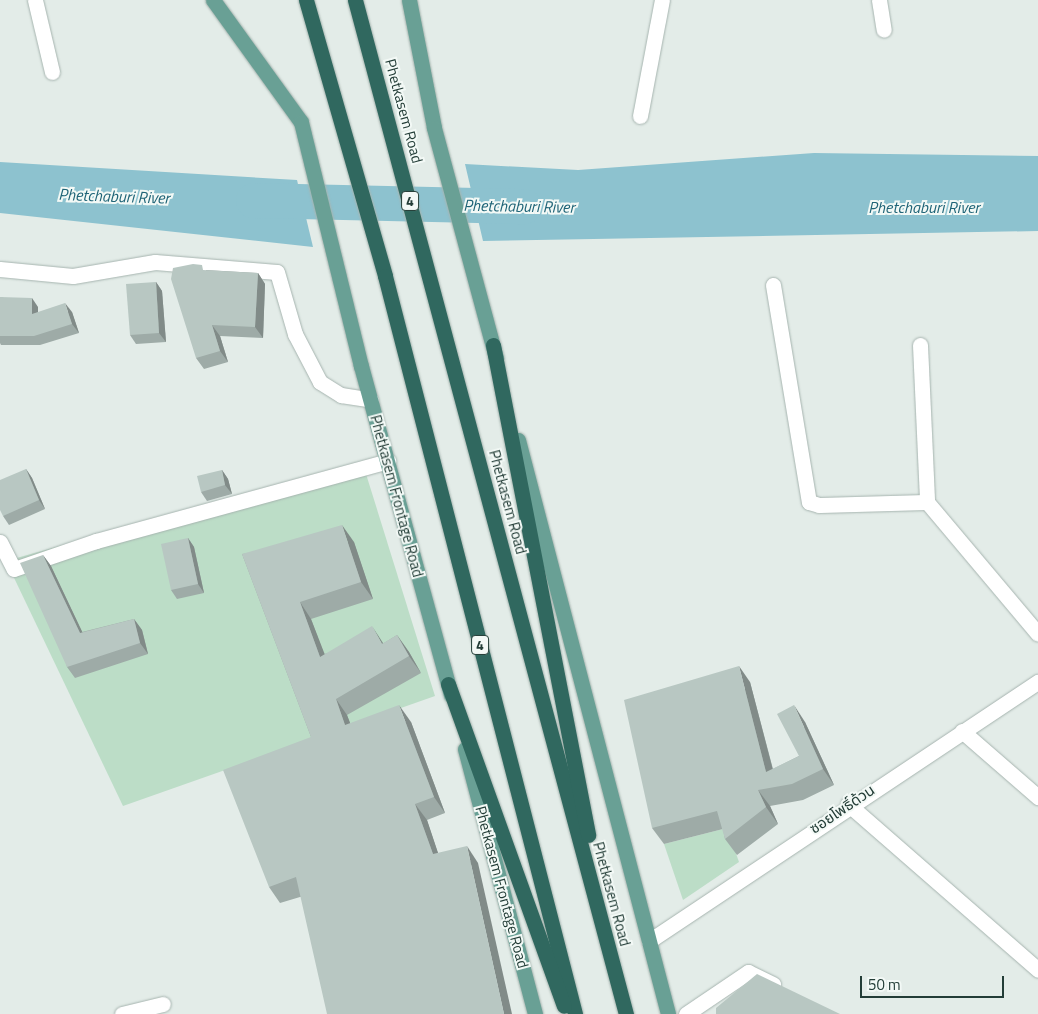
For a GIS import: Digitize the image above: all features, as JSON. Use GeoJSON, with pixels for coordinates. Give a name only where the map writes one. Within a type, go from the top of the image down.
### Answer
{"type":"FeatureCollection","features":[{"type":"Feature","properties":{"kind":"highway","name":"4"},"geometry":{"type":"LineString","coordinates":[[306,0],[343,122],[385,276],[575,1014]]}},
{"type":"Feature","properties":{"kind":"highway","name":"Phetkasem Road"},"geometry":{"type":"LineString","coordinates":[[355,0],[390,122],[626,1014]]}},
{"type":"Feature","properties":{"kind":"highway"},"geometry":{"type":"LineString","coordinates":[[493,345],[613,967]]}},
{"type":"Feature","properties":{"kind":"highway"},"geometry":{"type":"LineString","coordinates":[[448,684],[567,1014]]}},
{"type":"Feature","properties":{"kind":"main road","name":"Phetkasem Frontage Road"},"geometry":{"type":"LineString","coordinates":[[213,0],[301,122],[371,400],[535,1014]]}},
{"type":"Feature","properties":{"kind":"main road"},"geometry":{"type":"LineString","coordinates":[[410,0],[434,128],[476,279],[668,1014]]}},
{"type":"Feature","properties":{"kind":"street"},"geometry":{"type":"LineString","coordinates":[[35,0],[52,72]]}},
{"type":"Feature","properties":{"kind":"street"},"geometry":{"type":"LineString","coordinates":[[640,116],[662,0]]}},
{"type":"Feature","properties":{"kind":"street"},"geometry":{"type":"LineString","coordinates":[[880,0],[884,30]]}},
{"type":"Feature","properties":{"kind":"street"},"geometry":{"type":"LineString","coordinates":[[0,269],[73,276],[155,262],[277,272],[295,334],[320,382],[341,395],[371,400]]}},
{"type":"Feature","properties":{"kind":"street"},"geometry":{"type":"LineString","coordinates":[[773,285],[809,502],[819,505],[927,502]]}},
{"type":"Feature","properties":{"kind":"street"},"geometry":{"type":"LineString","coordinates":[[920,345],[927,502],[1038,634]]}},
{"type":"Feature","properties":{"kind":"street"},"geometry":{"type":"LineString","coordinates":[[0,542],[14,569],[96,541],[388,461]]}},
{"type":"Feature","properties":{"kind":"street","name":"ซอยโพธิ์ด้วน"},"geometry":{"type":"LineString","coordinates":[[649,941],[848,804],[1038,682]]}},
{"type":"Feature","properties":{"kind":"street"},"geometry":{"type":"LineString","coordinates":[[962,731],[1038,797]]}},
{"type":"Feature","properties":{"kind":"street"},"geometry":{"type":"LineString","coordinates":[[848,804],[1038,970]]}},
{"type":"Feature","properties":{"kind":"street"},"geometry":{"type":"LineString","coordinates":[[686,1014],[748,972],[792,993]]}},
{"type":"Feature","properties":{"kind":"street"},"geometry":{"type":"LineString","coordinates":[[122,1014],[163,1004]]}},
{"type":"Feature","properties":{"kind":"green space"},"geometry":{"type":"Polygon","coordinates":[[[362,461],[435,696],[123,806],[6,561],[362,461]]]}},
{"type":"Feature","properties":{"kind":"green space"},"geometry":{"type":"Polygon","coordinates":[[[727,828],[739,862],[683,900],[664,844],[727,828]]]}},
{"type":"Feature","properties":{"kind":"water"},"geometry":{"type":"Polygon","coordinates":[[[814,153],[1038,156],[1038,231],[483,241],[465,164],[578,170],[814,153]]]}},
{"type":"Feature","properties":{"kind":"water"},"geometry":{"type":"Polygon","coordinates":[[[0,162],[297,180],[313,247],[0,213],[0,162]]]}},
{"type":"Feature","properties":{"kind":"building"},"geometry":{"type":"Polygon","coordinates":[[[193,264],[202,265],[203,270],[258,273],[255,327],[212,325],[220,351],[196,358],[171,279],[173,268],[193,264]]]}},
{"type":"Feature","properties":{"kind":"building"},"geometry":{"type":"Polygon","coordinates":[[[156,282],[159,333],[130,335],[126,284],[156,282]]]}},
{"type":"Feature","properties":{"kind":"building"},"geometry":{"type":"Polygon","coordinates":[[[0,297],[32,298],[32,314],[65,303],[72,324],[34,336],[0,336],[0,297]]]}},
{"type":"Feature","properties":{"kind":"building"},"geometry":{"type":"Polygon","coordinates":[[[26,469],[39,500],[3,516],[0,510],[0,480],[26,469]]]}},
{"type":"Feature","properties":{"kind":"building"},"geometry":{"type":"Polygon","coordinates":[[[222,470],[225,485],[201,492],[197,476],[222,470]]]}},
{"type":"Feature","properties":{"kind":"building"},"geometry":{"type":"Polygon","coordinates":[[[342,525],[361,582],[300,602],[320,657],[372,626],[382,644],[397,635],[409,656],[336,699],[345,725],[399,705],[434,797],[415,804],[433,854],[467,846],[504,1014],[327,1014],[296,877],[269,887],[223,770],[311,737],[242,554],[342,525]]]}},
{"type":"Feature","properties":{"kind":"building"},"geometry":{"type":"Polygon","coordinates":[[[188,538],[198,584],[171,590],[161,544],[188,538]]]}},
{"type":"Feature","properties":{"kind":"building"},"geometry":{"type":"Polygon","coordinates":[[[43,555],[80,633],[134,619],[140,643],[67,667],[20,563],[43,555]]]}},
{"type":"Feature","properties":{"kind":"building"},"geometry":{"type":"Polygon","coordinates":[[[739,666],[766,772],[799,756],[777,714],[794,705],[823,769],[792,784],[758,790],[766,807],[725,839],[717,811],[652,828],[624,700],[739,666]]]}},
{"type":"Feature","properties":{"kind":"building"},"geometry":{"type":"Polygon","coordinates":[[[757,974],[840,1014],[716,1014],[716,1008],[757,974]]]}},
{"type":"Feature","properties":{"kind":"waterway","name":"Phetchaburi River"},"geometry":{"type":"LineString","coordinates":[[253,200],[524,206]]}}]}
